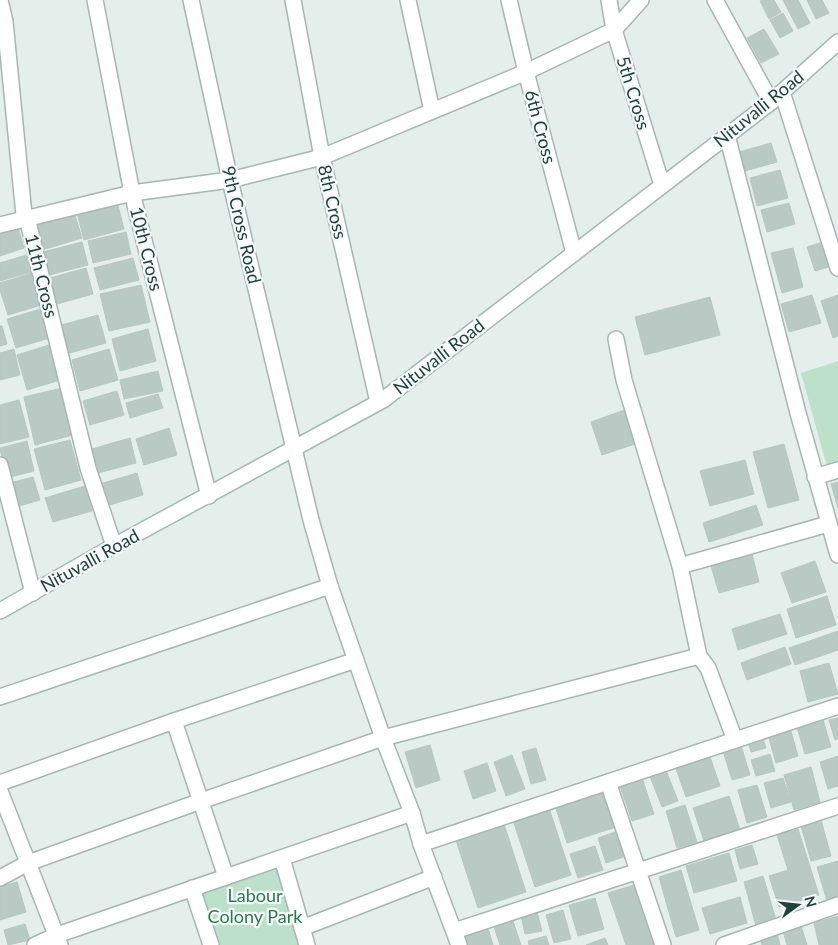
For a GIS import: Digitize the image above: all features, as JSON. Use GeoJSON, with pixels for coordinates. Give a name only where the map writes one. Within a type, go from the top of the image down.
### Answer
{"type":"FeatureCollection","features":[{"type":"Feature","properties":{"kind":"street","name":"11th Cross"},"geometry":{"type":"LineString","coordinates":[[0,0],[5,22],[24,215],[27,218],[88,468],[114,546]]}},
{"type":"Feature","properties":{"kind":"street","name":"10th Cross"},"geometry":{"type":"LineString","coordinates":[[95,0],[132,193],[209,496]]}},
{"type":"Feature","properties":{"kind":"street","name":"9th Cross Road"},"geometry":{"type":"LineString","coordinates":[[191,0],[230,180],[311,520],[330,586],[383,738],[457,938]]}},
{"type":"Feature","properties":{"kind":"street","name":"8th Cross"},"geometry":{"type":"LineString","coordinates":[[293,0],[322,157],[378,402]]}},
{"type":"Feature","properties":{"kind":"street"},"geometry":{"type":"LineString","coordinates":[[408,0],[432,112]]}},
{"type":"Feature","properties":{"kind":"street","name":"6th Cross"},"geometry":{"type":"LineString","coordinates":[[509,0],[574,253]]}},
{"type":"Feature","properties":{"kind":"street","name":"5th Cross"},"geometry":{"type":"LineString","coordinates":[[609,0],[614,30],[662,185]]}},
{"type":"Feature","properties":{"kind":"street"},"geometry":{"type":"LineString","coordinates":[[0,225],[132,193],[230,180],[322,157],[526,72],[614,30],[640,0]]}},
{"type":"Feature","properties":{"kind":"street"},"geometry":{"type":"LineString","coordinates":[[714,0],[776,97],[838,268]]}},
{"type":"Feature","properties":{"kind":"street","name":"Nituvalli Road"},"geometry":{"type":"LineString","coordinates":[[0,611],[114,546],[209,496],[378,402],[727,136],[776,97],[838,42]]}},
{"type":"Feature","properties":{"kind":"street"},"geometry":{"type":"LineString","coordinates":[[727,136],[828,524],[838,555]]}},
{"type":"Feature","properties":{"kind":"street"},"geometry":{"type":"LineString","coordinates":[[616,339],[624,380],[680,566],[700,656],[708,668],[735,740]]}},
{"type":"Feature","properties":{"kind":"street"},"geometry":{"type":"LineString","coordinates":[[0,465],[33,593]]}},
{"type":"Feature","properties":{"kind":"street"},"geometry":{"type":"LineString","coordinates":[[816,476],[838,470]]}},
{"type":"Feature","properties":{"kind":"street"},"geometry":{"type":"LineString","coordinates":[[680,566],[828,524]]}},
{"type":"Feature","properties":{"kind":"street"},"geometry":{"type":"LineString","coordinates":[[0,697],[330,586]]}},
{"type":"Feature","properties":{"kind":"street"},"geometry":{"type":"LineString","coordinates":[[0,878],[28,863],[383,738],[700,656]]}},
{"type":"Feature","properties":{"kind":"street"},"geometry":{"type":"LineString","coordinates":[[0,784],[174,721],[356,660]]}},
{"type":"Feature","properties":{"kind":"street"},"geometry":{"type":"LineString","coordinates":[[421,844],[838,706]]}},
{"type":"Feature","properties":{"kind":"street"},"geometry":{"type":"LineString","coordinates":[[174,721],[226,876]]}},
{"type":"Feature","properties":{"kind":"street"},"geometry":{"type":"LineString","coordinates":[[608,782],[663,945]]}},
{"type":"Feature","properties":{"kind":"street"},"geometry":{"type":"LineString","coordinates":[[0,791],[58,940]]}},
{"type":"Feature","properties":{"kind":"street"},"geometry":{"type":"LineString","coordinates":[[457,938],[638,871],[838,806]]}},
{"type":"Feature","properties":{"kind":"street"},"geometry":{"type":"LineString","coordinates":[[36,945],[58,940],[192,888],[412,813]]}},
{"type":"Feature","properties":{"kind":"street"},"geometry":{"type":"LineString","coordinates":[[282,858],[307,945]]}},
{"type":"Feature","properties":{"kind":"street"},"geometry":{"type":"LineString","coordinates":[[302,928],[434,878]]}},
{"type":"Feature","properties":{"kind":"street"},"geometry":{"type":"LineString","coordinates":[[192,888],[212,945]]}},
{"type":"Feature","properties":{"kind":"street"},"geometry":{"type":"LineString","coordinates":[[724,945],[838,905]]}},
{"type":"Feature","properties":{"kind":"green space"},"geometry":{"type":"Polygon","coordinates":[[[838,361],[838,467],[828,470],[801,373],[838,361]]]}},
{"type":"Feature","properties":{"kind":"green space","name":"Labour Colony Park"},"geometry":{"type":"Polygon","coordinates":[[[282,858],[307,945],[211,945],[192,888],[282,858]]]}},
{"type":"Feature","properties":{"kind":"building"},"geometry":{"type":"Polygon","coordinates":[[[774,0],[781,12],[769,19],[760,1],[774,0]]]}},
{"type":"Feature","properties":{"kind":"building"},"geometry":{"type":"Polygon","coordinates":[[[783,0],[798,0],[810,23],[798,29],[783,0]]]}},
{"type":"Feature","properties":{"kind":"building"},"geometry":{"type":"Polygon","coordinates":[[[807,0],[822,0],[829,13],[816,19],[807,0]]]}},
{"type":"Feature","properties":{"kind":"building"},"geometry":{"type":"Polygon","coordinates":[[[783,13],[793,31],[780,38],[770,20],[783,13]]]}},
{"type":"Feature","properties":{"kind":"building"},"geometry":{"type":"Polygon","coordinates":[[[764,29],[779,54],[761,63],[747,38],[764,29]]]}},
{"type":"Feature","properties":{"kind":"building"},"geometry":{"type":"Polygon","coordinates":[[[771,143],[777,162],[745,171],[739,152],[771,143]]]}},
{"type":"Feature","properties":{"kind":"building"},"geometry":{"type":"Polygon","coordinates":[[[780,170],[788,198],[757,206],[750,178],[780,170]]]}},
{"type":"Feature","properties":{"kind":"building"},"geometry":{"type":"Polygon","coordinates":[[[117,202],[124,229],[84,240],[77,213],[117,202]]]}},
{"type":"Feature","properties":{"kind":"building"},"geometry":{"type":"Polygon","coordinates":[[[789,203],[795,224],[767,232],[761,210],[789,203]]]}},
{"type":"Feature","properties":{"kind":"building"},"geometry":{"type":"Polygon","coordinates":[[[74,212],[82,238],[42,250],[35,223],[74,212]]]}},
{"type":"Feature","properties":{"kind":"building"},"geometry":{"type":"Polygon","coordinates":[[[17,224],[24,248],[0,256],[0,230],[17,224]]]}},
{"type":"Feature","properties":{"kind":"building"},"geometry":{"type":"Polygon","coordinates":[[[126,232],[131,254],[93,263],[88,241],[126,232]]]}},
{"type":"Feature","properties":{"kind":"building"},"geometry":{"type":"Polygon","coordinates":[[[838,237],[838,264],[815,271],[807,247],[838,237]]]}},
{"type":"Feature","properties":{"kind":"building"},"geometry":{"type":"Polygon","coordinates":[[[82,242],[88,265],[49,275],[43,252],[82,242]]]}},
{"type":"Feature","properties":{"kind":"building"},"geometry":{"type":"Polygon","coordinates":[[[793,248],[803,287],[782,293],[771,253],[793,248]]]}},
{"type":"Feature","properties":{"kind":"building"},"geometry":{"type":"Polygon","coordinates":[[[26,255],[31,272],[0,281],[0,263],[26,255]]]}},
{"type":"Feature","properties":{"kind":"building"},"geometry":{"type":"Polygon","coordinates":[[[133,258],[139,280],[100,290],[94,268],[133,258]]]}},
{"type":"Feature","properties":{"kind":"building"},"geometry":{"type":"Polygon","coordinates":[[[86,268],[93,294],[57,304],[50,278],[86,268]]]}},
{"type":"Feature","properties":{"kind":"building"},"geometry":{"type":"Polygon","coordinates":[[[35,272],[45,304],[8,315],[0,290],[0,283],[35,272]]]}},
{"type":"Feature","properties":{"kind":"building"},"geometry":{"type":"Polygon","coordinates":[[[141,285],[150,322],[109,331],[100,294],[141,285]]]}},
{"type":"Feature","properties":{"kind":"building"},"geometry":{"type":"Polygon","coordinates":[[[812,295],[821,323],[789,332],[781,304],[812,295]]]}},
{"type":"Feature","properties":{"kind":"building"},"geometry":{"type":"Polygon","coordinates":[[[838,295],[838,336],[833,338],[821,301],[838,295]]]}},
{"type":"Feature","properties":{"kind":"building"},"geometry":{"type":"Polygon","coordinates":[[[710,297],[720,335],[645,355],[635,317],[710,297]]]}},
{"type":"Feature","properties":{"kind":"building"},"geometry":{"type":"Polygon","coordinates":[[[44,308],[53,337],[16,348],[7,319],[44,308]]]}},
{"type":"Feature","properties":{"kind":"building"},"geometry":{"type":"Polygon","coordinates":[[[98,315],[106,343],[66,354],[58,326],[98,315]]]}},
{"type":"Feature","properties":{"kind":"building"},"geometry":{"type":"Polygon","coordinates":[[[0,326],[2,326],[7,344],[0,346],[0,326]]]}},
{"type":"Feature","properties":{"kind":"building"},"geometry":{"type":"Polygon","coordinates":[[[148,329],[156,361],[120,371],[112,339],[148,329]]]}},
{"type":"Feature","properties":{"kind":"building"},"geometry":{"type":"Polygon","coordinates":[[[49,345],[60,380],[27,390],[17,355],[49,345]]]}},
{"type":"Feature","properties":{"kind":"building"},"geometry":{"type":"Polygon","coordinates":[[[14,349],[20,375],[0,380],[0,353],[14,349]]]}},
{"type":"Feature","properties":{"kind":"building"},"geometry":{"type":"Polygon","coordinates":[[[109,349],[118,380],[80,391],[72,360],[109,349]]]}},
{"type":"Feature","properties":{"kind":"building"},"geometry":{"type":"Polygon","coordinates":[[[158,371],[163,391],[124,399],[120,380],[158,371]]]}},
{"type":"Feature","properties":{"kind":"building"},"geometry":{"type":"Polygon","coordinates":[[[62,388],[73,435],[35,445],[24,397],[62,388]]]}},
{"type":"Feature","properties":{"kind":"building"},"geometry":{"type":"Polygon","coordinates":[[[117,391],[124,415],[90,425],[83,401],[117,391]]]}},
{"type":"Feature","properties":{"kind":"building"},"geometry":{"type":"Polygon","coordinates":[[[158,394],[163,408],[130,418],[126,403],[158,394]]]}},
{"type":"Feature","properties":{"kind":"building"},"geometry":{"type":"Polygon","coordinates":[[[19,400],[29,437],[0,444],[0,405],[19,400]]]}},
{"type":"Feature","properties":{"kind":"building"},"geometry":{"type":"Polygon","coordinates":[[[630,408],[641,442],[602,455],[591,422],[630,408]]]}},
{"type":"Feature","properties":{"kind":"building"},"geometry":{"type":"Polygon","coordinates":[[[169,428],[177,455],[144,465],[136,439],[169,428]]]}},
{"type":"Feature","properties":{"kind":"building"},"geometry":{"type":"Polygon","coordinates":[[[130,438],[136,463],[98,473],[92,449],[130,438]]]}},
{"type":"Feature","properties":{"kind":"building"},"geometry":{"type":"Polygon","coordinates":[[[70,440],[81,480],[45,490],[34,449],[70,440]]]}},
{"type":"Feature","properties":{"kind":"building"},"geometry":{"type":"Polygon","coordinates":[[[27,441],[34,471],[6,478],[0,448],[27,441]]]}},
{"type":"Feature","properties":{"kind":"building"},"geometry":{"type":"Polygon","coordinates":[[[784,444],[799,500],[768,508],[753,452],[784,444]]]}},
{"type":"Feature","properties":{"kind":"building"},"geometry":{"type":"Polygon","coordinates":[[[745,460],[754,494],[710,506],[700,471],[745,460]]]}},
{"type":"Feature","properties":{"kind":"building"},"geometry":{"type":"Polygon","coordinates":[[[137,473],[143,495],[106,506],[100,484],[137,473]]]}},
{"type":"Feature","properties":{"kind":"building"},"geometry":{"type":"Polygon","coordinates":[[[33,477],[40,500],[12,508],[6,484],[33,477]]]}},
{"type":"Feature","properties":{"kind":"building"},"geometry":{"type":"Polygon","coordinates":[[[838,482],[838,508],[831,484],[838,482]]]}},
{"type":"Feature","properties":{"kind":"building"},"geometry":{"type":"Polygon","coordinates":[[[85,486],[92,511],[53,522],[45,498],[85,486]]]}},
{"type":"Feature","properties":{"kind":"building"},"geometry":{"type":"Polygon","coordinates":[[[756,505],[763,525],[709,542],[703,523],[756,505]]]}},
{"type":"Feature","properties":{"kind":"building"},"geometry":{"type":"Polygon","coordinates":[[[752,554],[759,582],[719,593],[711,566],[752,554]]]}},
{"type":"Feature","properties":{"kind":"building"},"geometry":{"type":"Polygon","coordinates":[[[815,561],[826,592],[792,603],[781,573],[815,561]]]}},
{"type":"Feature","properties":{"kind":"building"},"geometry":{"type":"Polygon","coordinates":[[[827,596],[836,625],[796,638],[787,609],[827,596]]]}},
{"type":"Feature","properties":{"kind":"building"},"geometry":{"type":"Polygon","coordinates":[[[780,614],[787,634],[738,650],[732,629],[780,614]]]}},
{"type":"Feature","properties":{"kind":"building"},"geometry":{"type":"Polygon","coordinates":[[[838,631],[838,650],[795,665],[789,648],[838,631]]]}},
{"type":"Feature","properties":{"kind":"building"},"geometry":{"type":"Polygon","coordinates":[[[785,647],[791,664],[747,680],[741,663],[785,647]]]}},
{"type":"Feature","properties":{"kind":"building"},"geometry":{"type":"Polygon","coordinates":[[[829,663],[838,694],[808,702],[800,671],[829,663]]]}},
{"type":"Feature","properties":{"kind":"building"},"geometry":{"type":"Polygon","coordinates":[[[822,716],[831,747],[805,754],[796,724],[822,716]]]}},
{"type":"Feature","properties":{"kind":"building"},"geometry":{"type":"Polygon","coordinates":[[[838,718],[838,739],[835,740],[829,720],[838,718]]]}},
{"type":"Feature","properties":{"kind":"building"},"geometry":{"type":"Polygon","coordinates":[[[790,728],[798,756],[776,763],[768,735],[790,728]]]}},
{"type":"Feature","properties":{"kind":"building"},"geometry":{"type":"Polygon","coordinates":[[[762,735],[766,748],[751,752],[747,739],[762,735]]]}},
{"type":"Feature","properties":{"kind":"building"},"geometry":{"type":"Polygon","coordinates":[[[740,742],[750,775],[732,780],[722,748],[740,742]]]}},
{"type":"Feature","properties":{"kind":"building"},"geometry":{"type":"Polygon","coordinates":[[[430,745],[440,780],[416,788],[405,752],[430,745]]]}},
{"type":"Feature","properties":{"kind":"building"},"geometry":{"type":"Polygon","coordinates":[[[536,748],[546,780],[531,784],[522,752],[536,748]]]}},
{"type":"Feature","properties":{"kind":"building"},"geometry":{"type":"Polygon","coordinates":[[[708,751],[720,786],[686,797],[674,763],[708,751]]]}},
{"type":"Feature","properties":{"kind":"building"},"geometry":{"type":"Polygon","coordinates":[[[770,754],[775,771],[756,776],[751,760],[770,754]]]}},
{"type":"Feature","properties":{"kind":"building"},"geometry":{"type":"Polygon","coordinates":[[[512,755],[525,789],[506,796],[494,762],[512,755]]]}},
{"type":"Feature","properties":{"kind":"building"},"geometry":{"type":"Polygon","coordinates":[[[838,756],[838,786],[828,789],[820,762],[838,756]]]}},
{"type":"Feature","properties":{"kind":"building"},"geometry":{"type":"Polygon","coordinates":[[[487,763],[496,791],[473,799],[464,771],[487,763]]]}},
{"type":"Feature","properties":{"kind":"building"},"geometry":{"type":"Polygon","coordinates":[[[811,767],[820,802],[794,810],[784,775],[811,767]]]}},
{"type":"Feature","properties":{"kind":"building"},"geometry":{"type":"Polygon","coordinates":[[[665,768],[678,801],[662,807],[649,774],[665,768]]]}},
{"type":"Feature","properties":{"kind":"building"},"geometry":{"type":"Polygon","coordinates":[[[641,775],[654,814],[632,821],[619,783],[641,775]]]}},
{"type":"Feature","properties":{"kind":"building"},"geometry":{"type":"Polygon","coordinates":[[[783,778],[791,802],[771,808],[764,783],[783,778]]]}},
{"type":"Feature","properties":{"kind":"building"},"geometry":{"type":"Polygon","coordinates":[[[757,785],[767,817],[747,823],[738,790],[757,785]]]}},
{"type":"Feature","properties":{"kind":"building"},"geometry":{"type":"Polygon","coordinates":[[[604,789],[616,827],[567,843],[555,805],[604,789]]]}},
{"type":"Feature","properties":{"kind":"building"},"geometry":{"type":"Polygon","coordinates":[[[729,796],[740,830],[704,841],[693,808],[729,796]]]}},
{"type":"Feature","properties":{"kind":"building"},"geometry":{"type":"Polygon","coordinates":[[[548,805],[571,875],[535,887],[512,817],[548,805]]]}},
{"type":"Feature","properties":{"kind":"building"},"geometry":{"type":"Polygon","coordinates":[[[685,805],[697,842],[677,848],[666,811],[685,805]]]}},
{"type":"Feature","properties":{"kind":"building"},"geometry":{"type":"Polygon","coordinates":[[[502,818],[526,892],[478,908],[454,834],[502,818]]]}},
{"type":"Feature","properties":{"kind":"building"},"geometry":{"type":"Polygon","coordinates":[[[821,820],[831,856],[811,861],[801,826],[821,820]]]}},
{"type":"Feature","properties":{"kind":"building"},"geometry":{"type":"Polygon","coordinates":[[[798,829],[819,895],[779,907],[769,876],[788,870],[777,835],[798,829]]]}},
{"type":"Feature","properties":{"kind":"building"},"geometry":{"type":"Polygon","coordinates":[[[618,831],[626,856],[606,863],[598,838],[618,831]]]}},
{"type":"Feature","properties":{"kind":"building"},"geometry":{"type":"Polygon","coordinates":[[[752,845],[758,864],[740,869],[735,850],[752,845]]]}},
{"type":"Feature","properties":{"kind":"building"},"geometry":{"type":"Polygon","coordinates":[[[595,846],[603,870],[578,878],[570,854],[595,846]]]}},
{"type":"Feature","properties":{"kind":"building"},"geometry":{"type":"Polygon","coordinates":[[[729,853],[737,881],[694,893],[686,866],[729,853]]]}},
{"type":"Feature","properties":{"kind":"building"},"geometry":{"type":"Polygon","coordinates":[[[838,861],[838,898],[827,901],[817,867],[838,861]]]}},
{"type":"Feature","properties":{"kind":"building"},"geometry":{"type":"Polygon","coordinates":[[[681,870],[699,930],[676,937],[659,877],[681,870]]]}},
{"type":"Feature","properties":{"kind":"building"},"geometry":{"type":"Polygon","coordinates":[[[763,876],[776,920],[756,926],[744,882],[763,876]]]}},
{"type":"Feature","properties":{"kind":"building"},"geometry":{"type":"Polygon","coordinates":[[[17,882],[26,912],[0,920],[0,887],[17,882]]]}},
{"type":"Feature","properties":{"kind":"building"},"geometry":{"type":"Polygon","coordinates":[[[637,884],[658,945],[626,945],[608,893],[637,884]]]}},
{"type":"Feature","properties":{"kind":"building"},"geometry":{"type":"Polygon","coordinates":[[[740,897],[747,923],[710,934],[702,908],[740,897]]]}},
{"type":"Feature","properties":{"kind":"building"},"geometry":{"type":"Polygon","coordinates":[[[595,898],[604,929],[578,936],[569,905],[595,898]]]}},
{"type":"Feature","properties":{"kind":"building"},"geometry":{"type":"Polygon","coordinates":[[[563,910],[571,939],[554,943],[546,915],[563,910]]]}},
{"type":"Feature","properties":{"kind":"building"},"geometry":{"type":"Polygon","coordinates":[[[537,912],[542,931],[525,934],[521,916],[537,912]]]}},
{"type":"Feature","properties":{"kind":"building"},"geometry":{"type":"Polygon","coordinates":[[[838,916],[838,945],[819,945],[814,923],[838,916]]]}},
{"type":"Feature","properties":{"kind":"building"},"geometry":{"type":"Polygon","coordinates":[[[513,921],[521,945],[500,945],[494,927],[513,921]]]}},
{"type":"Feature","properties":{"kind":"building"},"geometry":{"type":"Polygon","coordinates":[[[800,922],[807,945],[787,945],[782,928],[800,922]]]}},
{"type":"Feature","properties":{"kind":"building"},"geometry":{"type":"Polygon","coordinates":[[[25,924],[30,940],[8,945],[4,930],[25,924]]]}},
{"type":"Feature","properties":{"kind":"building"},"geometry":{"type":"Polygon","coordinates":[[[487,925],[493,945],[468,945],[464,933],[487,925]]]}},
{"type":"Feature","properties":{"kind":"building"},"geometry":{"type":"Polygon","coordinates":[[[777,933],[780,945],[762,945],[760,938],[777,933]]]}},
{"type":"Feature","properties":{"kind":"building"},"geometry":{"type":"Polygon","coordinates":[[[546,936],[549,945],[529,945],[528,941],[546,936]]]}},
{"type":"Feature","properties":{"kind":"building"},"geometry":{"type":"Polygon","coordinates":[[[605,938],[608,945],[586,945],[605,938]]]}}]}
